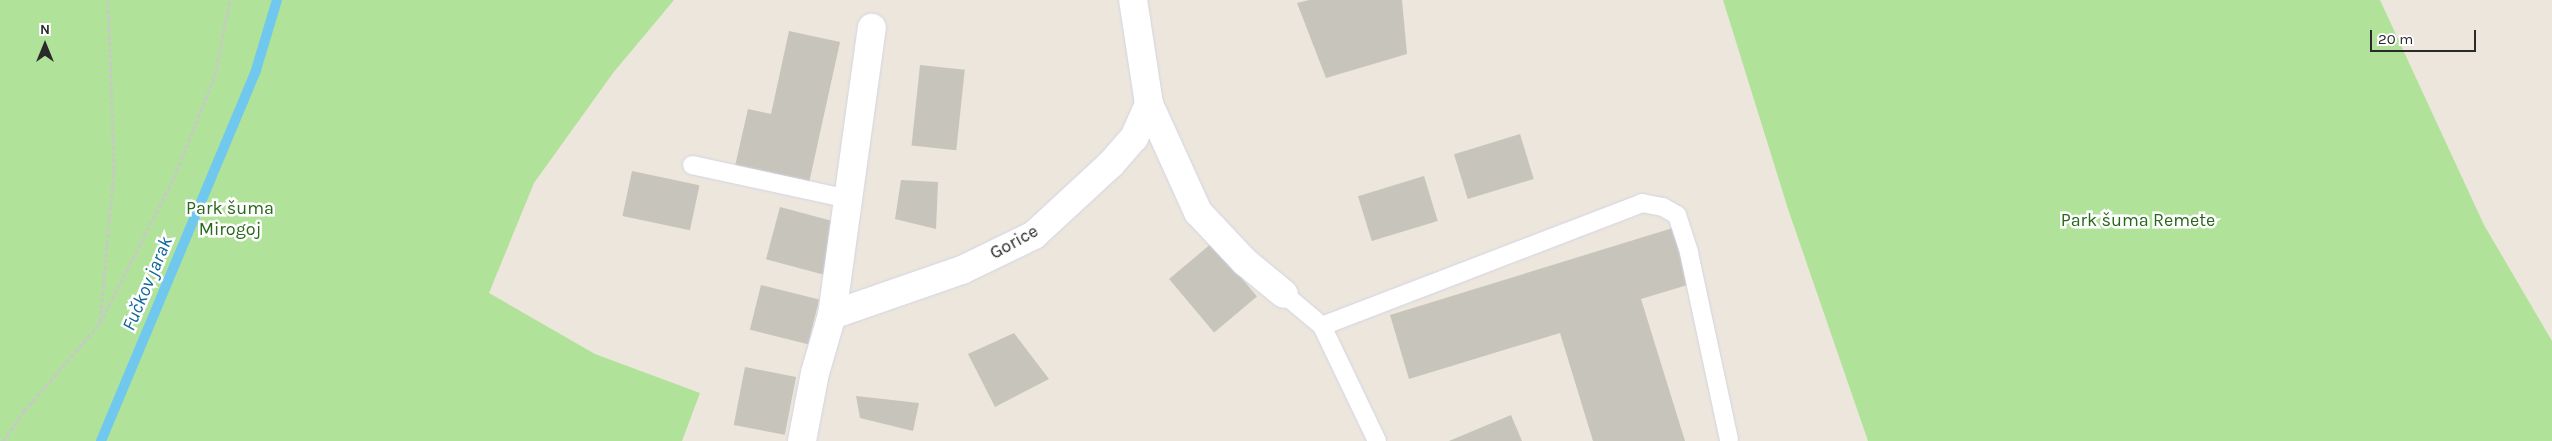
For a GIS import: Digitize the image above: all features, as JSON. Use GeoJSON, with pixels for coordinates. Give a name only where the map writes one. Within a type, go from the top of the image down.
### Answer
{"type":"FeatureCollection","features":[{"type":"Feature","properties":{"kind":"street"},"geometry":{"type":"LineString","coordinates":[[1133,0],[1149,104],[1198,212],[1245,262],[1284,294]]}},
{"type":"Feature","properties":{"kind":"street"},"geometry":{"type":"LineString","coordinates":[[802,441],[815,373],[832,315],[872,28]]}},
{"type":"Feature","properties":{"kind":"street","name":"Gorice"},"geometry":{"type":"LineString","coordinates":[[832,315],[962,270],[1034,235],[1111,164],[1134,138],[1149,104]]}},
{"type":"Feature","properties":{"kind":"lane"},"geometry":{"type":"LineString","coordinates":[[692,165],[849,199]]}},
{"type":"Feature","properties":{"kind":"lane"},"geometry":{"type":"LineString","coordinates":[[1322,326],[1642,203],[1663,207],[1677,215],[1689,253],[1729,440]]}},
{"type":"Feature","properties":{"kind":"lane"},"geometry":{"type":"LineString","coordinates":[[1284,294],[1322,326],[1377,441]]}},
{"type":"Feature","properties":{"kind":"path"},"geometry":{"type":"LineString","coordinates":[[100,323],[114,169],[108,0]]}},
{"type":"Feature","properties":{"kind":"path"},"geometry":{"type":"LineString","coordinates":[[3,441],[24,411],[100,323],[174,178],[215,75],[230,0]]}},
{"type":"Feature","properties":{"kind":"green space","name":"Park šuma Mirogoj"},"geometry":{"type":"Polygon","coordinates":[[[0,0],[674,0],[613,73],[534,183],[489,293],[595,354],[700,393],[682,441],[0,441],[0,0]]]}},
{"type":"Feature","properties":{"kind":"green space","name":"Park šuma Remete"},"geometry":{"type":"Polygon","coordinates":[[[1723,0],[2380,0],[2484,225],[2552,341],[2552,441],[1868,441],[1788,209],[1723,0]]]}},
{"type":"Feature","properties":{"kind":"building"},"geometry":{"type":"Polygon","coordinates":[[[1309,0],[1402,0],[1407,54],[1326,78],[1297,3],[1309,0]]]}},
{"type":"Feature","properties":{"kind":"building"},"geometry":{"type":"Polygon","coordinates":[[[789,31],[840,42],[809,183],[735,166],[748,109],[771,114],[789,31]]]}},
{"type":"Feature","properties":{"kind":"building"},"geometry":{"type":"Polygon","coordinates":[[[920,65],[965,70],[956,150],[912,146],[920,65]]]}},
{"type":"Feature","properties":{"kind":"building"},"geometry":{"type":"Polygon","coordinates":[[[1520,134],[1534,179],[1468,199],[1454,154],[1520,134]]]}},
{"type":"Feature","properties":{"kind":"building"},"geometry":{"type":"Polygon","coordinates":[[[632,171],[699,185],[690,230],[622,216],[632,171]]]}},
{"type":"Feature","properties":{"kind":"building"},"geometry":{"type":"Polygon","coordinates":[[[1424,176],[1438,221],[1372,241],[1358,196],[1424,176]]]}},
{"type":"Feature","properties":{"kind":"building"},"geometry":{"type":"Polygon","coordinates":[[[901,180],[938,182],[936,229],[895,219],[901,180]]]}},
{"type":"Feature","properties":{"kind":"building"},"geometry":{"type":"Polygon","coordinates":[[[780,207],[837,222],[823,274],[766,259],[780,207]]]}},
{"type":"Feature","properties":{"kind":"building"},"geometry":{"type":"Polygon","coordinates":[[[1676,227],[1694,283],[1641,299],[1685,441],[1593,441],[1560,333],[1409,379],[1390,315],[1676,227]]]}},
{"type":"Feature","properties":{"kind":"building"},"geometry":{"type":"Polygon","coordinates":[[[1212,243],[1257,297],[1214,333],[1169,279],[1212,243]]]}},
{"type":"Feature","properties":{"kind":"building"},"geometry":{"type":"Polygon","coordinates":[[[761,285],[819,300],[808,344],[750,330],[761,285]]]}},
{"type":"Feature","properties":{"kind":"building"},"geometry":{"type":"Polygon","coordinates":[[[1014,333],[1049,379],[995,407],[968,354],[1014,333]]]}},
{"type":"Feature","properties":{"kind":"building"},"geometry":{"type":"Polygon","coordinates":[[[745,367],[796,377],[785,435],[734,425],[745,367]]]}},
{"type":"Feature","properties":{"kind":"building"},"geometry":{"type":"Polygon","coordinates":[[[856,396],[919,403],[913,431],[860,418],[856,396]]]}},
{"type":"Feature","properties":{"kind":"building"},"geometry":{"type":"Polygon","coordinates":[[[1511,415],[1522,441],[1449,441],[1511,415]]]}},
{"type":"Feature","properties":{"kind":"waterway","name":"Fučkov jarak"},"geometry":{"type":"LineString","coordinates":[[101,441],[256,70],[277,0]]}}]}
